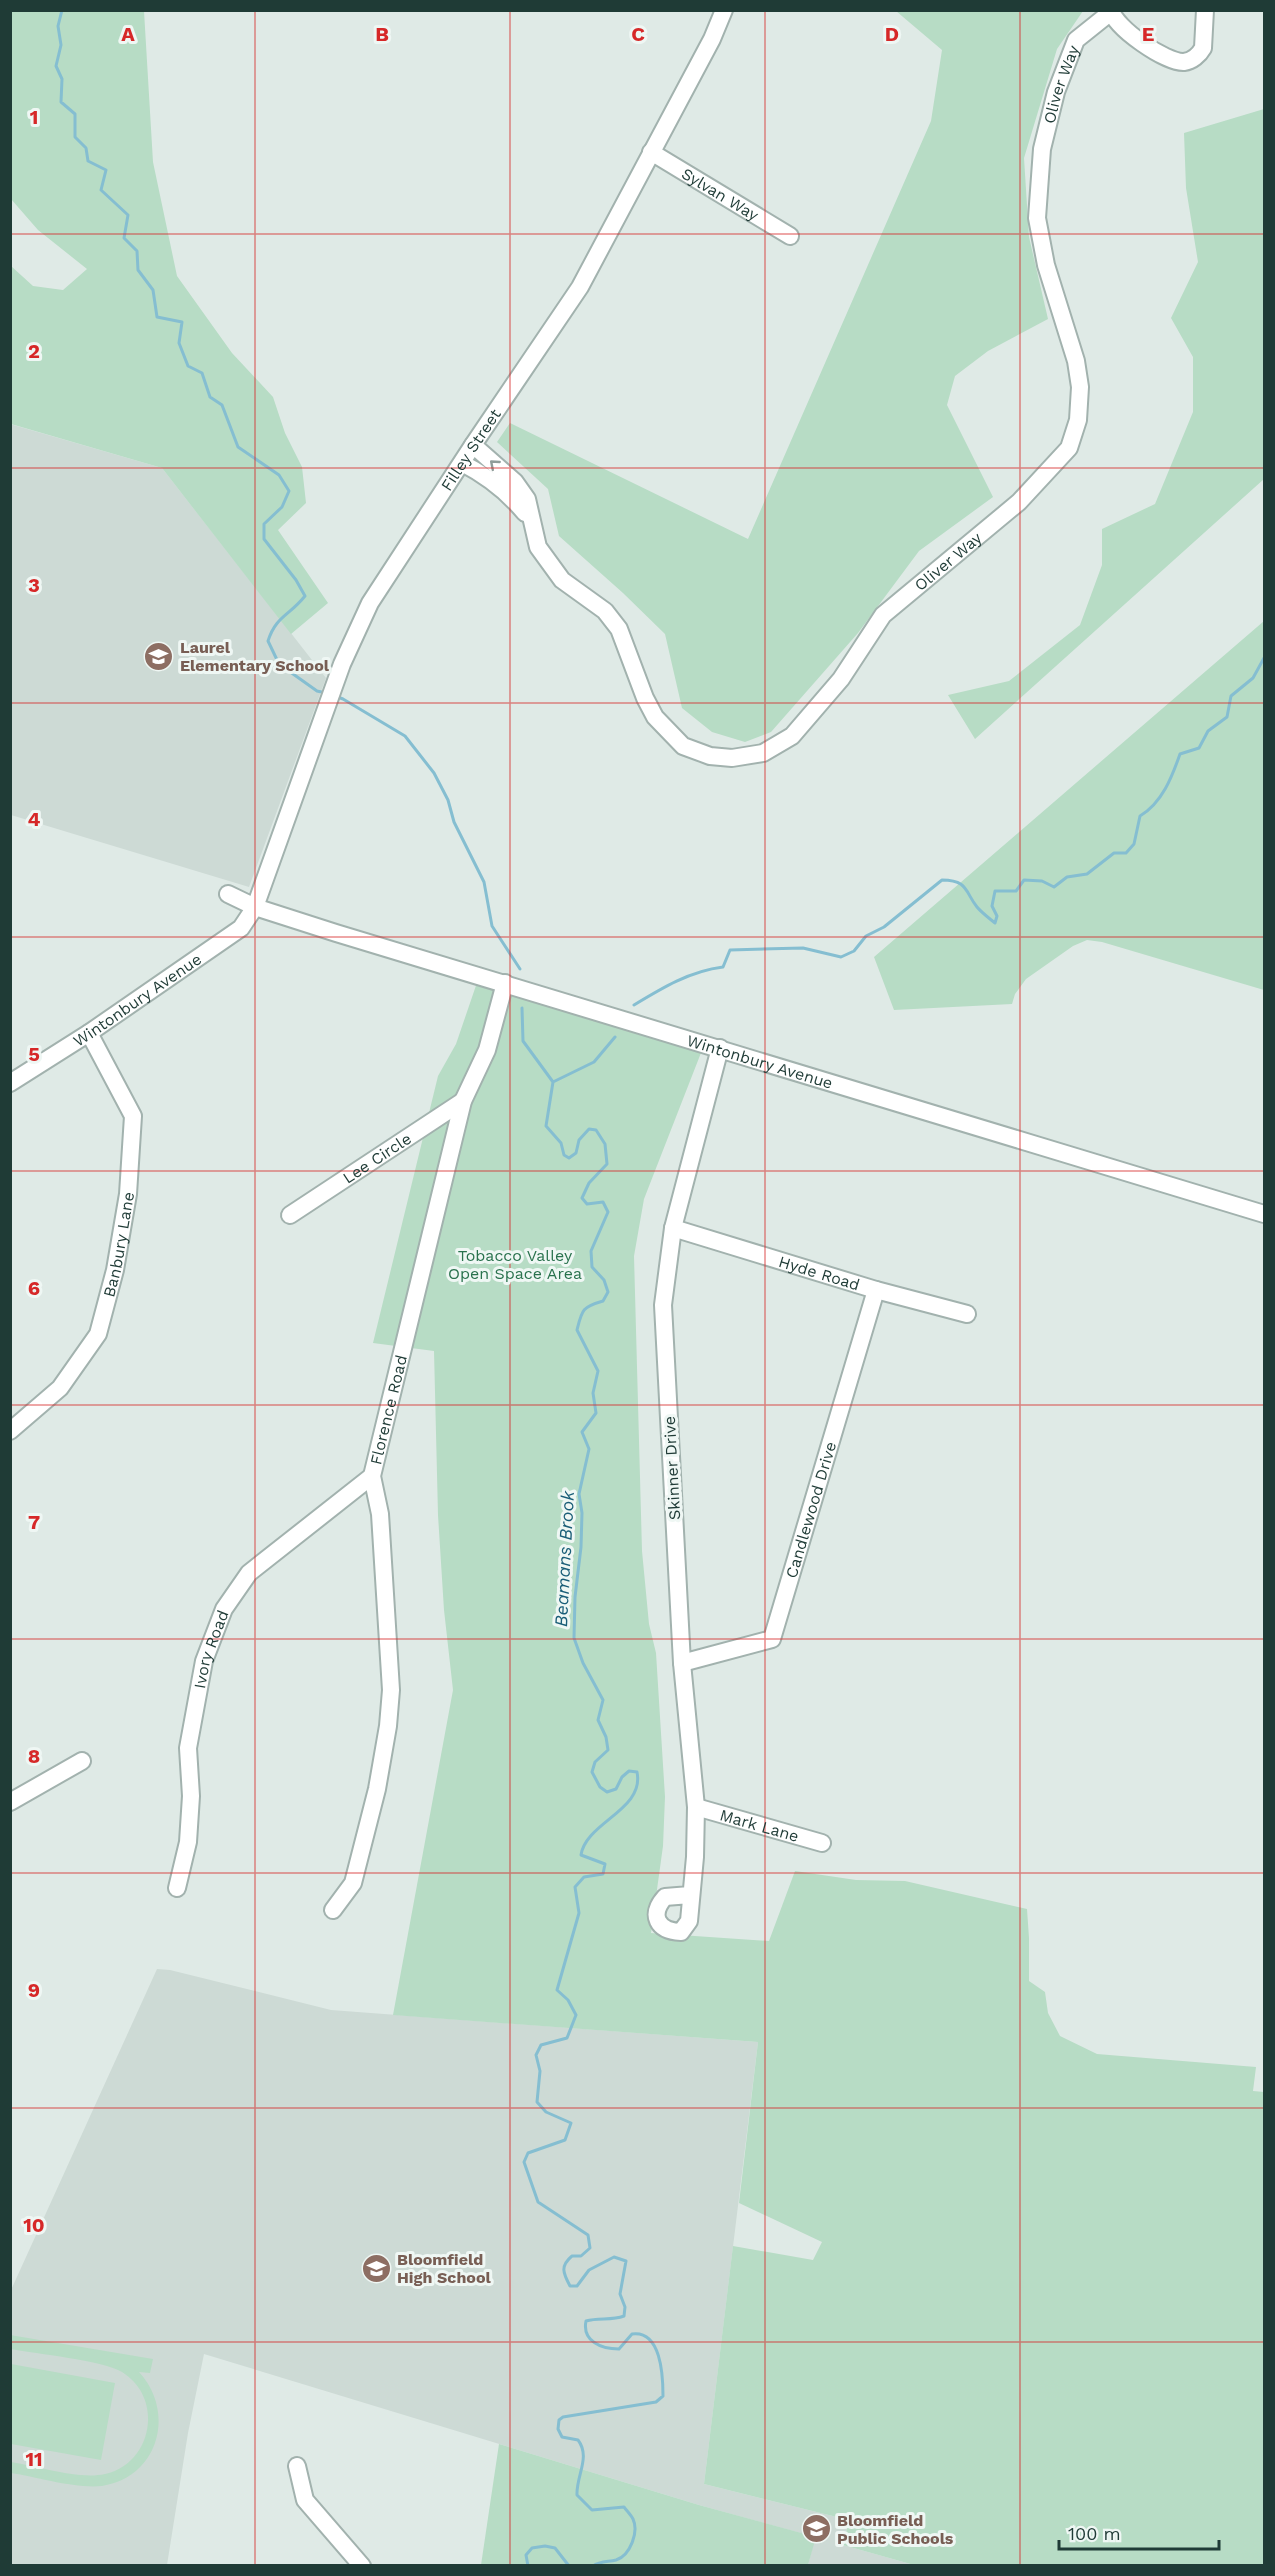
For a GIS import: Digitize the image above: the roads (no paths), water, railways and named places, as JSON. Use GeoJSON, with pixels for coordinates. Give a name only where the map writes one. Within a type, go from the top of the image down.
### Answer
{"type":"FeatureCollection","features":[{"type":"Feature","properties":{"kind":"street","name":"Filley Street"},"geometry":{"type":"LineString","coordinates":[[255,907],[330,695],[370,603],[580,287],[711,39],[724,10]]}},
{"type":"Feature","properties":{"kind":"street","name":"Oliver Way"},"geometry":{"type":"LineString","coordinates":[[473,445],[515,482],[527,500],[538,547],[562,580],[605,611],[619,629],[645,698],[656,717],[683,746],[710,756],[732,758],[763,753],[792,736],[841,679],[884,615],[1019,502],[1069,448],[1078,420],[1080,387],[1076,361],[1046,265],[1037,218],[1042,149],[1056,92],[1076,40],[1111,11],[1118,24],[1142,42],[1168,58],[1184,62],[1194,58],[1203,48],[1205,10]]}},
{"type":"Feature","properties":{"kind":"street","name":"Sylvan Way"},"geometry":{"type":"LineString","coordinates":[[651,152],[790,236]]}},
{"type":"Feature","properties":{"kind":"street","name":"Oliver Way"},"geometry":{"type":"LineString","coordinates":[[462,464],[482,474],[510,495],[531,521]]}},
{"type":"Feature","properties":{"kind":"street","name":"Wintonbury Avenue"},"geometry":{"type":"LineString","coordinates":[[228,894],[255,907],[1264,1214]]}},
{"type":"Feature","properties":{"kind":"street","name":"Wintonbury Avenue"},"geometry":{"type":"LineString","coordinates":[[10,1083],[89,1033],[241,928],[255,907]]}},
{"type":"Feature","properties":{"kind":"street","name":"Florence Road"},"geometry":{"type":"LineString","coordinates":[[333,1910],[353,1883],[377,1789],[388,1726],[391,1690],[380,1514],[372,1476],[463,1101],[487,1050],[505,983]]}},
{"type":"Feature","properties":{"kind":"street","name":"Banbury Lane"},"geometry":{"type":"LineString","coordinates":[[10,1431],[60,1388],[98,1334],[115,1270],[128,1194],[134,1116],[89,1033]]}},
{"type":"Feature","properties":{"kind":"street","name":"Skinner Drive"},"geometry":{"type":"LineString","coordinates":[[690,1895],[695,1857],[696,1807],[682,1663],[663,1305],[673,1228],[720,1048]]}},
{"type":"Feature","properties":{"kind":"street","name":"Lee Circle"},"geometry":{"type":"LineString","coordinates":[[290,1215],[463,1101]]}},
{"type":"Feature","properties":{"kind":"street","name":"Hyde Road"},"geometry":{"type":"LineString","coordinates":[[673,1228],[876,1290],[967,1314]]}},
{"type":"Feature","properties":{"kind":"street","name":"Candlewood Drive"},"geometry":{"type":"LineString","coordinates":[[682,1663],[772,1639],[876,1290]]}},
{"type":"Feature","properties":{"kind":"street","name":"Ivory Road"},"geometry":{"type":"LineString","coordinates":[[177,1887],[188,1842],[191,1807],[188,1748],[204,1661],[224,1609],[249,1573],[372,1476]]}},
{"type":"Feature","properties":{"kind":"street"},"geometry":{"type":"LineString","coordinates":[[10,1802],[82,1761]]}},
{"type":"Feature","properties":{"kind":"street","name":"Mark Lane"},"geometry":{"type":"LineString","coordinates":[[696,1807],[822,1843]]}},
{"type":"Feature","properties":{"kind":"street"},"geometry":{"type":"LineString","coordinates":[[297,2466],[305,2500],[362,2565]]}},
{"type":"Feature","properties":{"kind":"waterway","name":"Beamans Brook"},"geometry":{"type":"LineString","coordinates":[[62,10],[58,26],[61,45],[56,66],[62,79],[61,102],[75,114],[75,137],[86,148],[88,161],[106,170],[101,190],[128,215],[124,238],[137,251],[138,270],[153,290],[157,317],[182,322],[179,343],[188,366],[202,373],[210,397],[222,405],[238,447],[279,475],[289,491],[282,507],[264,524],[264,539],[296,580],[305,596],[279,621],[268,641],[279,664],[317,691],[326,693]]}},
{"type":"Feature","properties":{"kind":"waterway"},"geometry":{"type":"LineString","coordinates":[[634,1005],[688,976],[723,967],[730,950],[803,948],[841,957],[854,951],[866,936],[884,927],[942,880],[957,882],[965,888],[977,907],[995,923],[997,916],[992,906],[995,891],[1016,891],[1024,880],[1042,881],[1054,887],[1067,877],[1087,874],[1114,853],[1126,853],[1134,844],[1140,816],[1148,811],[1160,797],[1170,780],[1180,754],[1199,748],[1208,731],[1227,717],[1231,696],[1253,678],[1264,658]]}},
{"type":"Feature","properties":{"kind":"waterway","name":"Beamans Brook"},"geometry":{"type":"LineString","coordinates":[[335,696],[405,736],[434,773],[448,800],[454,822],[484,882],[492,926],[520,969]]}},
{"type":"Feature","properties":{"kind":"waterway","name":"Beamans Brook"},"geometry":{"type":"LineString","coordinates":[[522,1008],[523,1041],[553,1082],[546,1126],[561,1143],[564,1155],[569,1158],[576,1153],[579,1140],[589,1129],[596,1130],[605,1144],[607,1164],[589,1183],[582,1198],[587,1204],[603,1202],[608,1212],[591,1251],[592,1267],[604,1280],[608,1292],[603,1301],[584,1310],[577,1330],[598,1371],[593,1393],[596,1413],[582,1432],[589,1449],[579,1494],[582,1513],[581,1547],[575,1597],[574,1638],[583,1663],[603,1700],[598,1720],[606,1737],[608,1750],[595,1762],[592,1772],[600,1787],[607,1792],[616,1789],[622,1777],[629,1771],[637,1772],[637,1785],[632,1796],[593,1833],[581,1855],[605,1864],[603,1874],[584,1877],[575,1887],[579,1913],[557,1990],[568,2000],[576,2015],[567,2038],[541,2045],[536,2055],[540,2071],[537,2102],[546,2112],[571,2123],[565,2140],[528,2153],[524,2162],[538,2202],[588,2235],[590,2248],[581,2256],[572,2256],[564,2266],[564,2273],[570,2286],[577,2286],[589,2270],[614,2257],[626,2261],[620,2294],[625,2307],[624,2316],[586,2321],[587,2334],[590,2339],[600,2345],[619,2349],[632,2334],[642,2335],[655,2346],[661,2366],[663,2396],[656,2402],[563,2417],[559,2420],[558,2429],[562,2437],[578,2440],[582,2446],[583,2460],[577,2495],[592,2510],[624,2507],[635,2524],[634,2537],[625,2554],[616,2560],[601,2562],[593,2566]]}},
{"type":"Feature","properties":{"kind":"waterway"},"geometry":{"type":"LineString","coordinates":[[553,1082],[594,1062],[615,1037]]}},
{"type":"Feature","properties":{"kind":"waterway","name":"Beamans Brook"},"geometry":{"type":"LineString","coordinates":[[528,2566],[526,2555],[532,2548],[545,2546],[555,2548],[569,2566]]}},
{"type":"Feature","properties":{"kind":"place","name":"Laurel Elementary School"},"geometry":{"type":"Point","coordinates":[159,656]}},
{"type":"Feature","properties":{"kind":"place","name":"Bloomfield High School"},"geometry":{"type":"Point","coordinates":[376,2268]}},
{"type":"Feature","properties":{"kind":"place","name":"Bloomfield Public Schools"},"geometry":{"type":"Point","coordinates":[816,2529]}},
{"type":"Feature","properties":{"kind":"park label","name":"Tobacco Valley Open Space Area"},"geometry":{"type":"Point","coordinates":[515,1264]}}]}
